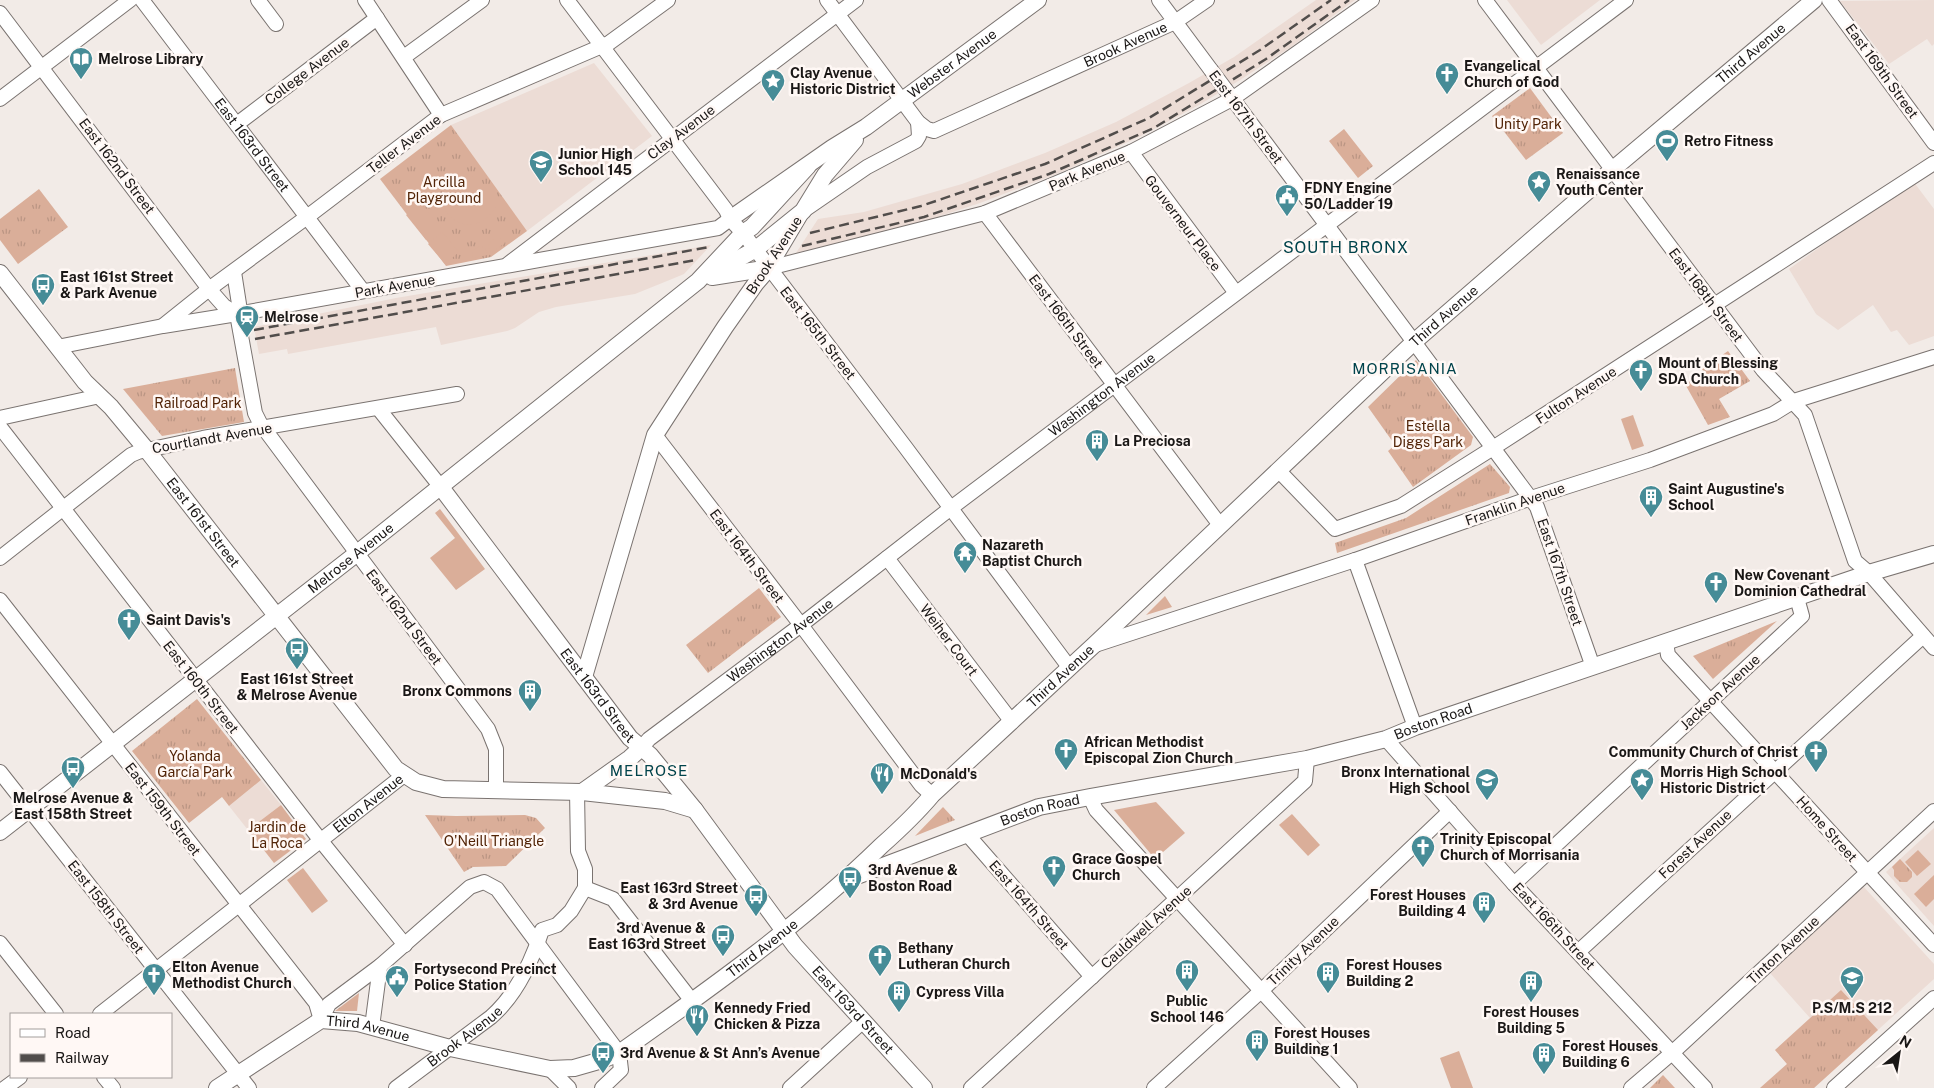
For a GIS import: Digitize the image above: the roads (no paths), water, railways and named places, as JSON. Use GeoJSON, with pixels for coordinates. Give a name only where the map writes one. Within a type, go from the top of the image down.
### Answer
{"type":"FeatureCollection","features":[{"type":"Feature","properties":{"kind":"main road","name":"Webster Avenue"},"geometry":{"type":"LineString","coordinates":[[730,219],[866,127],[1038,0]]}},
{"type":"Feature","properties":{"kind":"main road","name":"Third Avenue"},"geometry":{"type":"LineString","coordinates":[[216,1088],[321,1020],[358,1023],[450,1048],[550,1069],[574,1068],[619,1053],[785,932],[848,879],[915,815],[932,795],[1094,645],[1414,341],[1612,170],[1814,0]]}},
{"type":"Feature","properties":{"kind":"main road","name":"Webster Avenue"},"geometry":{"type":"LineString","coordinates":[[756,249],[803,211],[825,175],[866,127]]}},
{"type":"Feature","properties":{"kind":"main road","name":"Webster Avenue"},"geometry":{"type":"LineString","coordinates":[[743,233],[752,227],[808,166]]}},
{"type":"Feature","properties":{"kind":"main road","name":"Melrose Avenue"},"geometry":{"type":"LineString","coordinates":[[0,832],[356,554],[698,281],[743,233]]}},
{"type":"Feature","properties":{"kind":"main road","name":"Melrose Avenue"},"geometry":{"type":"LineString","coordinates":[[698,281],[756,249]]}},
{"type":"Feature","properties":{"kind":"main road"},"geometry":{"type":"LineString","coordinates":[[698,281],[769,268]]}},
{"type":"Feature","properties":{"kind":"main road","name":"Brook Avenue"},"geometry":{"type":"LineString","coordinates":[[584,677],[654,435],[756,283],[769,268]]}},
{"type":"Feature","properties":{"kind":"main road","name":"East 161st Street"},"geometry":{"type":"LineString","coordinates":[[0,273],[85,382],[100,396],[146,449],[391,764],[404,775]]}},
{"type":"Feature","properties":{"kind":"main road","name":"East 163rd Street"},"geometry":{"type":"LineString","coordinates":[[440,486],[630,738],[650,755],[695,810],[785,932],[924,1088]]}},
{"type":"Feature","properties":{"kind":"main road","name":"Boston Road"},"geometry":{"type":"LineString","coordinates":[[848,879],[1039,808],[1090,796],[1307,759],[1386,739],[1415,727],[1666,642],[1934,554]]}},
{"type":"Feature","properties":{"kind":"main road","name":"Washington Avenue"},"geometry":{"type":"LineString","coordinates":[[580,791],[630,758],[640,748]]}},
{"type":"Feature","properties":{"kind":"main road","name":"Elton Avenue"},"geometry":{"type":"LineString","coordinates":[[404,775],[416,782],[436,788],[496,791],[580,791],[665,801],[695,810]]}},
{"type":"Feature","properties":{"kind":"main road","name":"Boston Road"},"geometry":{"type":"LineString","coordinates":[[887,841],[900,851],[924,850]]}},
{"type":"Feature","properties":{"kind":"street"},"geometry":{"type":"LineString","coordinates":[[0,99],[130,0]]}},
{"type":"Feature","properties":{"kind":"street","name":"East 163rd Street"},"geometry":{"type":"LineString","coordinates":[[142,0],[363,291]]}},
{"type":"Feature","properties":{"kind":"street"},"geometry":{"type":"LineString","coordinates":[[258,0],[276,24]]}},
{"type":"Feature","properties":{"kind":"street"},"geometry":{"type":"LineString","coordinates":[[366,0],[441,115]]}},
{"type":"Feature","properties":{"kind":"street"},"geometry":{"type":"LineString","coordinates":[[404,57],[482,0]]}},
{"type":"Feature","properties":{"kind":"street","name":"East 165th Street"},"geometry":{"type":"LineString","coordinates":[[567,0],[1069,667]]}},
{"type":"Feature","properties":{"kind":"street","name":"Teller Avenue"},"geometry":{"type":"LineString","coordinates":[[163,326],[209,289],[441,115],[609,43],[668,0]]}},
{"type":"Feature","properties":{"kind":"street"},"geometry":{"type":"LineString","coordinates":[[827,0],[918,122]]}},
{"type":"Feature","properties":{"kind":"street","name":"Clay Avenue"},"geometry":{"type":"LineString","coordinates":[[507,265],[856,0]]}},
{"type":"Feature","properties":{"kind":"street","name":"East 167th Street"},"geometry":{"type":"LineString","coordinates":[[1159,0],[1537,507],[1593,667]]}},
{"type":"Feature","properties":{"kind":"street","name":"Brook Avenue"},"geometry":{"type":"LineString","coordinates":[[918,122],[927,129],[936,130],[1175,22],[1207,0]]}},
{"type":"Feature","properties":{"kind":"street","name":"Park Avenue"},"geometry":{"type":"LineString","coordinates":[[769,268],[985,213],[1131,152],[1229,95],[1372,0]]}},
{"type":"Feature","properties":{"kind":"street","name":"East 168th Street"},"geometry":{"type":"LineString","coordinates":[[1485,0],[1763,370],[1794,401],[1805,415],[1855,561],[1869,574],[1934,648]]}},
{"type":"Feature","properties":{"kind":"street","name":"Washington Avenue"},"geometry":{"type":"LineString","coordinates":[[640,748],[951,508],[1626,0]]}},
{"type":"Feature","properties":{"kind":"street","name":"East 169th Street"},"geometry":{"type":"LineString","coordinates":[[1829,0],[1934,143]]}},
{"type":"Feature","properties":{"kind":"street","name":"East 162nd Street"},"geometry":{"type":"LineString","coordinates":[[0,13],[209,289],[224,306],[237,314]]}},
{"type":"Feature","properties":{"kind":"street","name":"College Avenue"},"geometry":{"type":"LineString","coordinates":[[237,124],[377,18]]}},
{"type":"Feature","properties":{"kind":"street","name":"Brook Avenue"},"geometry":{"type":"LineString","coordinates":[[769,268],[803,211],[867,167],[916,141],[919,136],[918,122]]}},
{"type":"Feature","properties":{"kind":"street","name":"Gouverneur Place"},"geometry":{"type":"LineString","coordinates":[[1131,152],[1236,293]]}},
{"type":"Feature","properties":{"kind":"street","name":"Fulton Avenue"},"geometry":{"type":"LineString","coordinates":[[1278,470],[1335,529],[1401,506],[1934,163]]}},
{"type":"Feature","properties":{"kind":"street","name":"East 166th Street"},"geometry":{"type":"LineString","coordinates":[[985,213],[1220,525]]}},
{"type":"Feature","properties":{"kind":"street","name":"Park Avenue"},"geometry":{"type":"LineString","coordinates":[[57,347],[163,326],[718,228],[730,219]]}},
{"type":"Feature","properties":{"kind":"street","name":"East 162nd Street"},"geometry":{"type":"LineString","coordinates":[[234,272],[239,304],[237,314],[255,413],[262,428],[488,729],[496,749],[496,791]]}},
{"type":"Feature","properties":{"kind":"street","name":"Franklin Avenue"},"geometry":{"type":"LineString","coordinates":[[1094,645],[1356,560],[1531,498],[1650,460],[1774,414],[1794,401],[1934,357]]}},
{"type":"Feature","properties":{"kind":"street","name":"Courtlandt Avenue"},"geometry":{"type":"LineString","coordinates":[[0,558],[131,455],[146,449],[457,394]]}},
{"type":"Feature","properties":{"kind":"street"},"geometry":{"type":"LineString","coordinates":[[0,418],[100,396]]}},
{"type":"Feature","properties":{"kind":"street","name":"East 163rd Street"},"geometry":{"type":"LineString","coordinates":[[378,408],[440,486]]}},
{"type":"Feature","properties":{"kind":"street","name":"East 160th Street"},"geometry":{"type":"LineString","coordinates":[[0,427],[321,841],[405,945]]}},
{"type":"Feature","properties":{"kind":"street","name":"East 164th Street"},"geometry":{"type":"LineString","coordinates":[[654,435],[801,625],[921,785],[932,795]]}},
{"type":"Feature","properties":{"kind":"street","name":"Weiher Court"},"geometry":{"type":"LineString","coordinates":[[887,558],[1012,722]]}},
{"type":"Feature","properties":{"kind":"street"},"geometry":{"type":"LineString","coordinates":[[1356,560],[1415,727]]}},
{"type":"Feature","properties":{"kind":"street","name":"Jackson Avenue"},"geometry":{"type":"LineString","coordinates":[[1514,884],[1802,616],[1798,598]]}},
{"type":"Feature","properties":{"kind":"street","name":"East 159th Street"},"geometry":{"type":"LineString","coordinates":[[0,600],[316,1003],[321,1020]]}},
{"type":"Feature","properties":{"kind":"street","name":"Forest Avenue"},"geometry":{"type":"LineString","coordinates":[[1578,952],[1923,636]]}},
{"type":"Feature","properties":{"kind":"street","name":"Home Street"},"geometry":{"type":"LineString","coordinates":[[1666,642],[1668,655],[1934,945]]}},
{"type":"Feature","properties":{"kind":"street","name":"East 166th Street"},"geometry":{"type":"LineString","coordinates":[[1386,739],[1514,884],[1705,1088]]}},
{"type":"Feature","properties":{"kind":"street","name":"Cauldwell Avenue"},"geometry":{"type":"LineString","coordinates":[[971,1088],[1305,781],[1307,759]]}},
{"type":"Feature","properties":{"kind":"street","name":"East 158th Street"},"geometry":{"type":"LineString","coordinates":[[0,772],[249,1088]]}},
{"type":"Feature","properties":{"kind":"street","name":"Elton Avenue"},"geometry":{"type":"LineString","coordinates":[[101,1013],[404,775]]}},
{"type":"Feature","properties":{"kind":"street"},"geometry":{"type":"LineString","coordinates":[[580,791],[578,851],[585,869],[585,888],[613,900],[692,1001]]}},
{"type":"Feature","properties":{"kind":"street"},"geometry":{"type":"LineString","coordinates":[[1090,796],[1096,810],[1350,1088]]}},
{"type":"Feature","properties":{"kind":"street","name":"Trinity Avenue"},"geometry":{"type":"LineString","coordinates":[[1154,1088],[1261,992],[1450,811]]}},
{"type":"Feature","properties":{"kind":"street","name":"Tinton Avenue"},"geometry":{"type":"LineString","coordinates":[[1631,1088],[1672,1053],[1934,811]]}},
{"type":"Feature","properties":{"kind":"street","name":"East 164th Street"},"geometry":{"type":"LineString","coordinates":[[967,834],[1092,976]]}},
{"type":"Feature","properties":{"kind":"street"},"geometry":{"type":"LineString","coordinates":[[321,1020],[330,1004],[405,945],[470,886],[484,882],[497,889],[619,1053],[621,1070],[602,1088]]}},
{"type":"Feature","properties":{"kind":"street","name":"Brook Avenue"},"geometry":{"type":"LineString","coordinates":[[396,1088],[505,1005],[515,990],[537,945],[542,930],[557,925],[571,911],[585,888]]}},
{"type":"Feature","properties":{"kind":"street"},"geometry":{"type":"LineString","coordinates":[[0,943],[55,1013]]}},
{"type":"Feature","properties":{"kind":"street"},"geometry":{"type":"LineString","coordinates":[[372,1027],[380,966]]}},
{"type":"Feature","properties":{"kind":"street"},"geometry":{"type":"LineString","coordinates":[[1843,1085],[1934,998]]}},
{"type":"Feature","properties":{"kind":"street"},"geometry":{"type":"LineString","coordinates":[[790,1088],[863,1021]]}},
{"type":"Feature","properties":{"kind":"street"},"geometry":{"type":"LineString","coordinates":[[550,1069],[569,1088]]}},
{"type":"Feature","properties":{"kind":"street"},"geometry":{"type":"LineString","coordinates":[[6,1088],[19,1078]]}},
{"type":"Feature","properties":{"kind":"street"},"geometry":{"type":"LineString","coordinates":[[105,1078],[113,1088]]}},
{"type":"Feature","properties":{"kind":"railway"},"geometry":{"type":"LineString","coordinates":[[810,233],[921,206],[1045,164],[1149,118],[1260,50],[1331,0]]}},
{"type":"Feature","properties":{"kind":"railway"},"geometry":{"type":"LineString","coordinates":[[802,246],[924,217],[1049,174],[1154,128],[1266,59],[1349,0]]}},
{"type":"Feature","properties":{"kind":"railway"},"geometry":{"type":"LineString","coordinates":[[254,330],[709,247]]}},
{"type":"Feature","properties":{"kind":"railway"},"geometry":{"type":"LineString","coordinates":[[255,339],[696,260]]}},
{"type":"Feature","properties":{"kind":"place","name":"Melrose Library"},"geometry":{"type":"Point","coordinates":[81,80]}},
{"type":"Feature","properties":{"kind":"place","name":"Evangelical Church of God"},"geometry":{"type":"Point","coordinates":[1447,95]}},
{"type":"Feature","properties":{"kind":"place","name":"Clay Avenue Historic District"},"geometry":{"type":"Point","coordinates":[773,102]}},
{"type":"Feature","properties":{"kind":"place","name":"Retro Fitness"},"geometry":{"type":"Point","coordinates":[1667,162]}},
{"type":"Feature","properties":{"kind":"place","name":"Junior High School 145"},"geometry":{"type":"Point","coordinates":[541,183]}},
{"type":"Feature","properties":{"kind":"place","name":"Renaissance Youth Center"},"geometry":{"type":"Point","coordinates":[1539,203]}},
{"type":"Feature","properties":{"kind":"place","name":"FDNY Engine 50/Ladder 19"},"geometry":{"type":"Point","coordinates":[1287,217]}},
{"type":"Feature","properties":{"kind":"place","name":"East 161st Street & Park Avenue"},"geometry":{"type":"Point","coordinates":[43,306]}},
{"type":"Feature","properties":{"kind":"place","name":"Melrose"},"geometry":{"type":"Point","coordinates":[247,338]}},
{"type":"Feature","properties":{"kind":"place","name":"Mount of Blessing SDA Church"},"geometry":{"type":"Point","coordinates":[1641,392]}},
{"type":"Feature","properties":{"kind":"place","name":"La Preciosa"},"geometry":{"type":"Point","coordinates":[1097,462]}},
{"type":"Feature","properties":{"kind":"place","name":"Saint Augustine's School"},"geometry":{"type":"Point","coordinates":[1651,518]}},
{"type":"Feature","properties":{"kind":"place","name":"Nazareth Baptist Church"},"geometry":{"type":"Point","coordinates":[965,574]}},
{"type":"Feature","properties":{"kind":"place","name":"New Covenant Dominion Cathedral"},"geometry":{"type":"Point","coordinates":[1716,604]}},
{"type":"Feature","properties":{"kind":"place","name":"Saint Davis's"},"geometry":{"type":"Point","coordinates":[129,641]}},
{"type":"Feature","properties":{"kind":"place","name":"East 161st Street & Melrose Avenue"},"geometry":{"type":"Point","coordinates":[297,670]}},
{"type":"Feature","properties":{"kind":"place","name":"Bronx Commons"},"geometry":{"type":"Point","coordinates":[530,712]}},
{"type":"Feature","properties":{"kind":"place","name":"African Methodist Episcopal Zion Church"},"geometry":{"type":"Point","coordinates":[1066,771]}},
{"type":"Feature","properties":{"kind":"place","name":"Community Church of Christ"},"geometry":{"type":"Point","coordinates":[1816,773]}},
{"type":"Feature","properties":{"kind":"place","name":"Melrose Avenue & East 158th Street"},"geometry":{"type":"Point","coordinates":[73,789]}},
{"type":"Feature","properties":{"kind":"place","name":"McDonald's"},"geometry":{"type":"Point","coordinates":[882,795]}},
{"type":"Feature","properties":{"kind":"place","name":"Bronx International High School"},"geometry":{"type":"Point","coordinates":[1487,801]}},
{"type":"Feature","properties":{"kind":"place","name":"Morris High School Historic District"},"geometry":{"type":"Point","coordinates":[1642,801]}},
{"type":"Feature","properties":{"kind":"place","name":"Trinity Episcopal Church of Morrisania"},"geometry":{"type":"Point","coordinates":[1423,868]}},
{"type":"Feature","properties":{"kind":"place","name":"Grace Gospel Church"},"geometry":{"type":"Point","coordinates":[1054,888]}},
{"type":"Feature","properties":{"kind":"place","name":"3rd Avenue & Boston Road"},"geometry":{"type":"Point","coordinates":[850,899]}},
{"type":"Feature","properties":{"kind":"place","name":"East 163rd Street & 3rd Avenue"},"geometry":{"type":"Point","coordinates":[756,917]}},
{"type":"Feature","properties":{"kind":"place","name":"Forest Houses Building 4"},"geometry":{"type":"Point","coordinates":[1484,924]}},
{"type":"Feature","properties":{"kind":"place","name":"3rd Avenue & East 163rd Street"},"geometry":{"type":"Point","coordinates":[723,957]}},
{"type":"Feature","properties":{"kind":"place","name":"Bethany Lutheran Church"},"geometry":{"type":"Point","coordinates":[880,977]}},
{"type":"Feature","properties":{"kind":"place","name":"Public School 146"},"geometry":{"type":"Point","coordinates":[1187,992]}},
{"type":"Feature","properties":{"kind":"place","name":"Forest Houses Building 2"},"geometry":{"type":"Point","coordinates":[1328,994]}},
{"type":"Feature","properties":{"kind":"place","name":"Elton Avenue Methodist Church"},"geometry":{"type":"Point","coordinates":[154,996]}},
{"type":"Feature","properties":{"kind":"place","name":"Fortysecond Precinct Police Station"},"geometry":{"type":"Point","coordinates":[397,998]}},
{"type":"Feature","properties":{"kind":"place","name":"P.S/M.S 212"},"geometry":{"type":"Point","coordinates":[1852,999]}},
{"type":"Feature","properties":{"kind":"place","name":"Forest Houses Building 5"},"geometry":{"type":"Point","coordinates":[1531,1003]}},
{"type":"Feature","properties":{"kind":"place","name":"Cypress Villa"},"geometry":{"type":"Point","coordinates":[899,1013]}},
{"type":"Feature","properties":{"kind":"place","name":"Kennedy Fried Chicken & Pizza"},"geometry":{"type":"Point","coordinates":[697,1037]}},
{"type":"Feature","properties":{"kind":"place","name":"Forest Houses Building 1"},"geometry":{"type":"Point","coordinates":[1257,1062]}},
{"type":"Feature","properties":{"kind":"place","name":"3rd Avenue & St Ann’s Avenue"},"geometry":{"type":"Point","coordinates":[603,1074]}},
{"type":"Feature","properties":{"kind":"place","name":"Forest Houses Building 6"},"geometry":{"type":"Point","coordinates":[1544,1075]}},
{"type":"Feature","properties":{"kind":"district","name":"SOUTH BRONX"},"geometry":{"type":"Point","coordinates":[1346,247]}},
{"type":"Feature","properties":{"kind":"district","name":"MORRISANIA"},"geometry":{"type":"Point","coordinates":[1405,368]}},
{"type":"Feature","properties":{"kind":"district","name":"MELROSE"},"geometry":{"type":"Point","coordinates":[649,770]}},
{"type":"Feature","properties":{"kind":"park label","name":"Unity Park"},"geometry":{"type":"Point","coordinates":[1528,124]}},
{"type":"Feature","properties":{"kind":"park label","name":"Arcilla Playground"},"geometry":{"type":"Point","coordinates":[444,190]}},
{"type":"Feature","properties":{"kind":"park label","name":"Railroad Park"},"geometry":{"type":"Point","coordinates":[198,403]}},
{"type":"Feature","properties":{"kind":"park label","name":"Estella Diggs Park"},"geometry":{"type":"Point","coordinates":[1428,434]}},
{"type":"Feature","properties":{"kind":"park label","name":"Yolanda García Park"},"geometry":{"type":"Point","coordinates":[195,764]}},
{"type":"Feature","properties":{"kind":"park label","name":"Jardin de La Roca"},"geometry":{"type":"Point","coordinates":[277,836]}},
{"type":"Feature","properties":{"kind":"park label","name":"O'Neill Triangle"},"geometry":{"type":"Point","coordinates":[494,841]}}]}
